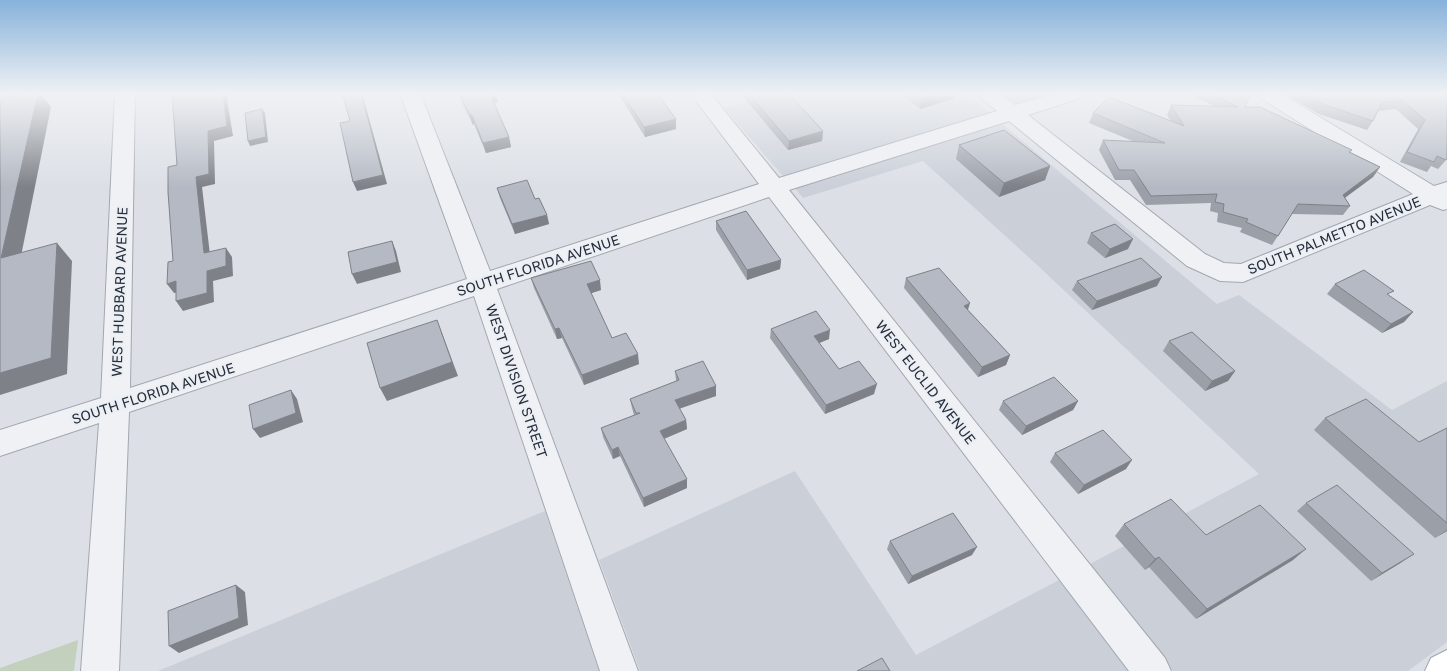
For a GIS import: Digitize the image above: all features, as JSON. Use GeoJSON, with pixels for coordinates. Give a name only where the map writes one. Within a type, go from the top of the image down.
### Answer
{"type":"FeatureCollection","features":[{"type":"Feature","properties":{"kind":"street","name":"WEST HUBBARD AVENUE"},"geometry":{"type":"LineString","coordinates":[[100,671],[115,405],[124,124]]}},
{"type":"Feature","properties":{"kind":"street","name":"WEST DIVISION STREET"},"geometry":{"type":"LineString","coordinates":[[422,124],[482,283],[619,671]]}},
{"type":"Feature","properties":{"kind":"street","name":"WEST EUCLID AVENUE"},"geometry":{"type":"LineString","coordinates":[[725,124],[1152,671]]}},
{"type":"Feature","properties":{"kind":"street","name":"SOUTH FLORIDA AVENUE"},"geometry":{"type":"LineString","coordinates":[[0,443],[775,187],[976,124]]}},
{"type":"Feature","properties":{"kind":"street","name":"SOUTH PALMETTO AVENUE"},"geometry":{"type":"LineString","coordinates":[[1026,124],[1196,260],[1220,272],[1243,272],[1442,196]]}},
{"type":"Feature","properties":{"kind":"street"},"geometry":{"type":"LineString","coordinates":[[1320,124],[1442,196]]}},
{"type":"Feature","properties":{"kind":"shaded area"},"geometry":{"type":"Polygon","coordinates":[[[738,124],[954,124],[784,177],[738,124]]]}},
{"type":"Feature","properties":{"kind":"shaded area"},"geometry":{"type":"Polygon","coordinates":[[[997,124],[1003,124],[1217,304],[1239,295],[1392,410],[1447,381],[1447,642],[1408,671],[1173,671],[1088,565],[1259,474],[1035,263],[923,161],[803,198],[795,188],[997,124]]]}},
{"type":"Feature","properties":{"kind":"shaded area"},"geometry":{"type":"Polygon","coordinates":[[[795,471],[916,655],[1061,579],[1132,671],[640,671],[599,560],[795,471]]]}},
{"type":"Feature","properties":{"kind":"shaded area"},"geometry":{"type":"Polygon","coordinates":[[[545,511],[599,671],[158,671],[545,511]]]}},
{"type":"Feature","properties":{"kind":"green space"},"geometry":{"type":"Polygon","coordinates":[[[78,640],[74,671],[0,671],[0,668],[78,640]]]}},
{"type":"Feature","properties":{"kind":"building"},"geometry":{"type":"Polygon","coordinates":[[[0,124],[31,124],[1,258],[57,243],[51,358],[0,373],[0,124]]]}},
{"type":"Feature","properties":{"kind":"building"},"geometry":{"type":"Polygon","coordinates":[[[174,124],[227,124],[227,126],[208,131],[209,174],[196,177],[204,253],[226,248],[226,266],[207,271],[207,293],[176,301],[176,281],[167,284],[168,262],[173,261],[168,167],[177,165],[174,124]]]}},
{"type":"Feature","properties":{"kind":"building"},"geometry":{"type":"Polygon","coordinates":[[[246,124],[264,124],[266,137],[248,141],[246,124]]]}},
{"type":"Feature","properties":{"kind":"building"},"geometry":{"type":"Polygon","coordinates":[[[340,124],[369,124],[383,175],[353,182],[340,124]]]}},
{"type":"Feature","properties":{"kind":"building"},"geometry":{"type":"Polygon","coordinates":[[[476,124],[503,124],[509,137],[483,143],[476,124]]]}},
{"type":"Feature","properties":{"kind":"building"},"geometry":{"type":"Polygon","coordinates":[[[642,124],[655,124],[644,127],[642,124]]]}},
{"type":"Feature","properties":{"kind":"building"},"geometry":{"type":"Polygon","coordinates":[[[775,124],[817,124],[823,131],[789,141],[775,124]]]}},
{"type":"Feature","properties":{"kind":"building"},"geometry":{"type":"Polygon","coordinates":[[[1120,124],[1180,124],[1184,126],[1183,124],[1297,124],[1352,150],[1349,152],[1380,167],[1343,195],[1350,206],[1298,204],[1278,236],[1246,222],[1248,219],[1223,212],[1224,204],[1215,202],[1217,194],[1151,196],[1134,170],[1119,170],[1103,140],[1165,143],[1120,124]]]}},
{"type":"Feature","properties":{"kind":"building"},"geometry":{"type":"Polygon","coordinates":[[[1423,124],[1447,124],[1446,160],[1437,156],[1434,162],[1407,152],[1423,124]]]}},
{"type":"Feature","properties":{"kind":"building"},"geometry":{"type":"Polygon","coordinates":[[[1004,130],[1050,166],[1004,183],[959,145],[1004,130]]]}},
{"type":"Feature","properties":{"kind":"building"},"geometry":{"type":"Polygon","coordinates":[[[527,180],[535,199],[539,198],[547,215],[512,224],[497,188],[527,180]]]}},
{"type":"Feature","properties":{"kind":"building"},"geometry":{"type":"Polygon","coordinates":[[[746,211],[781,260],[747,270],[716,221],[746,211]]]}},
{"type":"Feature","properties":{"kind":"building"},"geometry":{"type":"Polygon","coordinates":[[[1115,224],[1133,239],[1110,249],[1091,233],[1115,224]]]}},
{"type":"Feature","properties":{"kind":"building"},"geometry":{"type":"Polygon","coordinates":[[[392,241],[397,262],[352,274],[348,252],[392,241]]]}},
{"type":"Feature","properties":{"kind":"building"},"geometry":{"type":"Polygon","coordinates":[[[1141,258],[1162,277],[1097,301],[1077,281],[1141,258]]]}},
{"type":"Feature","properties":{"kind":"building"},"geometry":{"type":"Polygon","coordinates":[[[591,261],[600,280],[587,284],[612,338],[626,333],[638,354],[582,375],[559,328],[555,329],[531,278],[591,261]]]}},
{"type":"Feature","properties":{"kind":"building"},"geometry":{"type":"Polygon","coordinates":[[[939,268],[970,303],[964,306],[1010,355],[982,367],[906,278],[939,268]]]}},
{"type":"Feature","properties":{"kind":"building"},"geometry":{"type":"Polygon","coordinates":[[[1364,270],[1394,291],[1387,294],[1413,312],[1391,324],[1335,284],[1364,270]]]}},
{"type":"Feature","properties":{"kind":"building"},"geometry":{"type":"Polygon","coordinates":[[[816,311],[830,330],[814,336],[839,369],[859,361],[877,384],[826,405],[771,329],[816,311]]]}},
{"type":"Feature","properties":{"kind":"building"},"geometry":{"type":"Polygon","coordinates":[[[437,320],[452,362],[380,388],[367,343],[437,320]]]}},
{"type":"Feature","properties":{"kind":"building"},"geometry":{"type":"Polygon","coordinates":[[[1192,332],[1235,371],[1212,381],[1169,341],[1192,332]]]}},
{"type":"Feature","properties":{"kind":"building"},"geometry":{"type":"Polygon","coordinates":[[[703,361],[716,386],[675,400],[686,420],[660,431],[687,479],[643,498],[618,447],[612,450],[601,428],[640,413],[636,413],[630,399],[679,380],[675,371],[703,361]]]}},
{"type":"Feature","properties":{"kind":"building"},"geometry":{"type":"Polygon","coordinates":[[[1054,377],[1078,401],[1026,426],[1003,401],[1054,377]]]}},
{"type":"Feature","properties":{"kind":"building"},"geometry":{"type":"Polygon","coordinates":[[[291,390],[296,413],[253,429],[249,405],[291,390]]]}},
{"type":"Feature","properties":{"kind":"building"},"geometry":{"type":"Polygon","coordinates":[[[1366,399],[1419,442],[1447,428],[1447,523],[1325,418],[1366,399]]]}},
{"type":"Feature","properties":{"kind":"building"},"geometry":{"type":"Polygon","coordinates":[[[1103,430],[1132,460],[1084,485],[1055,453],[1103,430]]]}},
{"type":"Feature","properties":{"kind":"building"},"geometry":{"type":"Polygon","coordinates":[[[1337,485],[1414,554],[1382,573],[1306,503],[1337,485]]]}},
{"type":"Feature","properties":{"kind":"building"},"geometry":{"type":"Polygon","coordinates":[[[1171,499],[1206,535],[1260,505],[1306,549],[1207,609],[1159,557],[1155,559],[1124,524],[1171,499]]]}},
{"type":"Feature","properties":{"kind":"building"},"geometry":{"type":"Polygon","coordinates":[[[953,513],[977,547],[912,576],[890,541],[953,513]]]}},
{"type":"Feature","properties":{"kind":"building"},"geometry":{"type":"Polygon","coordinates":[[[236,585],[239,618],[169,646],[168,611],[236,585]]]}},
{"type":"Feature","properties":{"kind":"building"},"geometry":{"type":"Polygon","coordinates":[[[882,658],[890,671],[857,671],[882,658]]]}}]}
